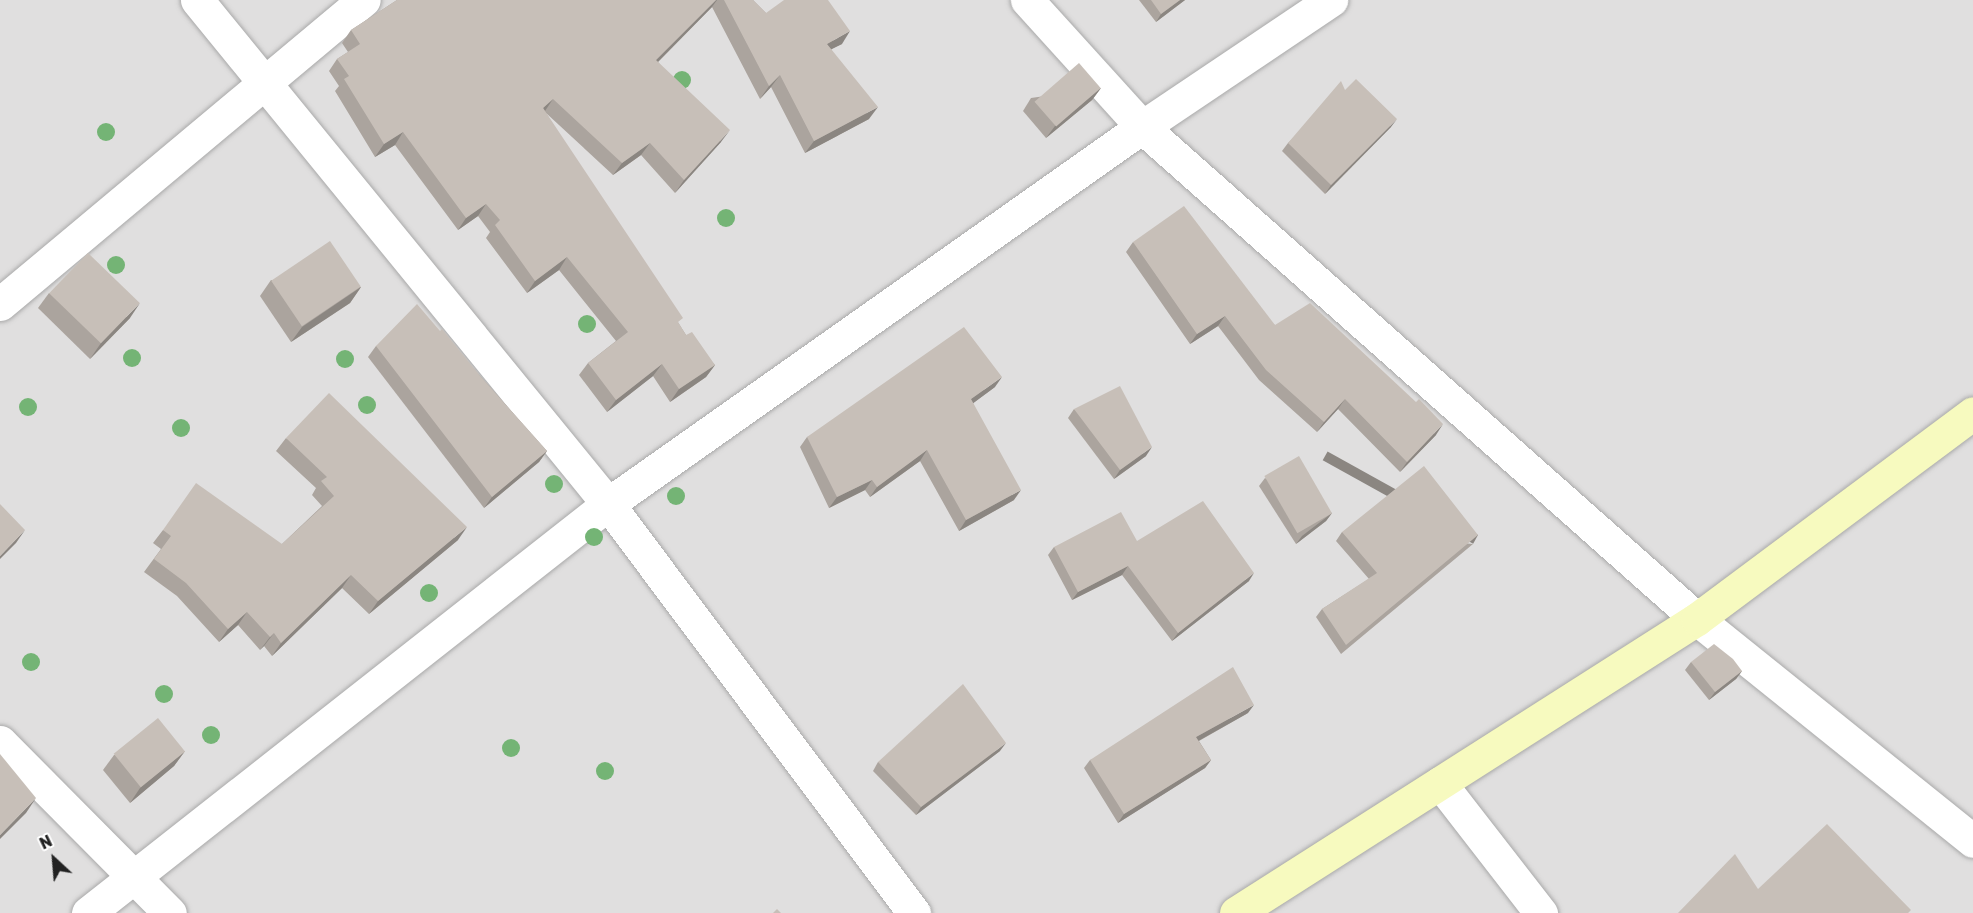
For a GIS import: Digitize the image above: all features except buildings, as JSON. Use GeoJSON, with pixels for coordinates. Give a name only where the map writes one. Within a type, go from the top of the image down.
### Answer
{"type":"FeatureCollection","features":[{"type":"Feature","properties":{"kind":"main road"},"geometry":{"type":"LineString","coordinates":[[1236,913],[1697,619],[1973,413]]}},
{"type":"Feature","properties":{"kind":"street"},"geometry":{"type":"LineString","coordinates":[[197,0],[262,83],[608,504],[914,913]]}},
{"type":"Feature","properties":{"kind":"street"},"geometry":{"type":"LineString","coordinates":[[0,304],[364,0]]}},
{"type":"Feature","properties":{"kind":"street"},"geometry":{"type":"LineString","coordinates":[[1027,0],[1142,127],[1697,619],[1973,841]]}},
{"type":"Feature","properties":{"kind":"street"},"geometry":{"type":"LineString","coordinates":[[88,913],[608,504],[1142,127],[1331,0]]}},
{"type":"Feature","properties":{"kind":"street"},"geometry":{"type":"LineString","coordinates":[[0,742],[170,913]]}},
{"type":"Feature","properties":{"kind":"street"},"geometry":{"type":"LineString","coordinates":[[1440,783],[1541,913]]}},
{"type":"Feature","properties":{"kind":"shaded area"},"geometry":{"type":"Polygon","coordinates":[[[0,0],[1973,0],[1973,913],[0,913],[0,0]]]}}]}
